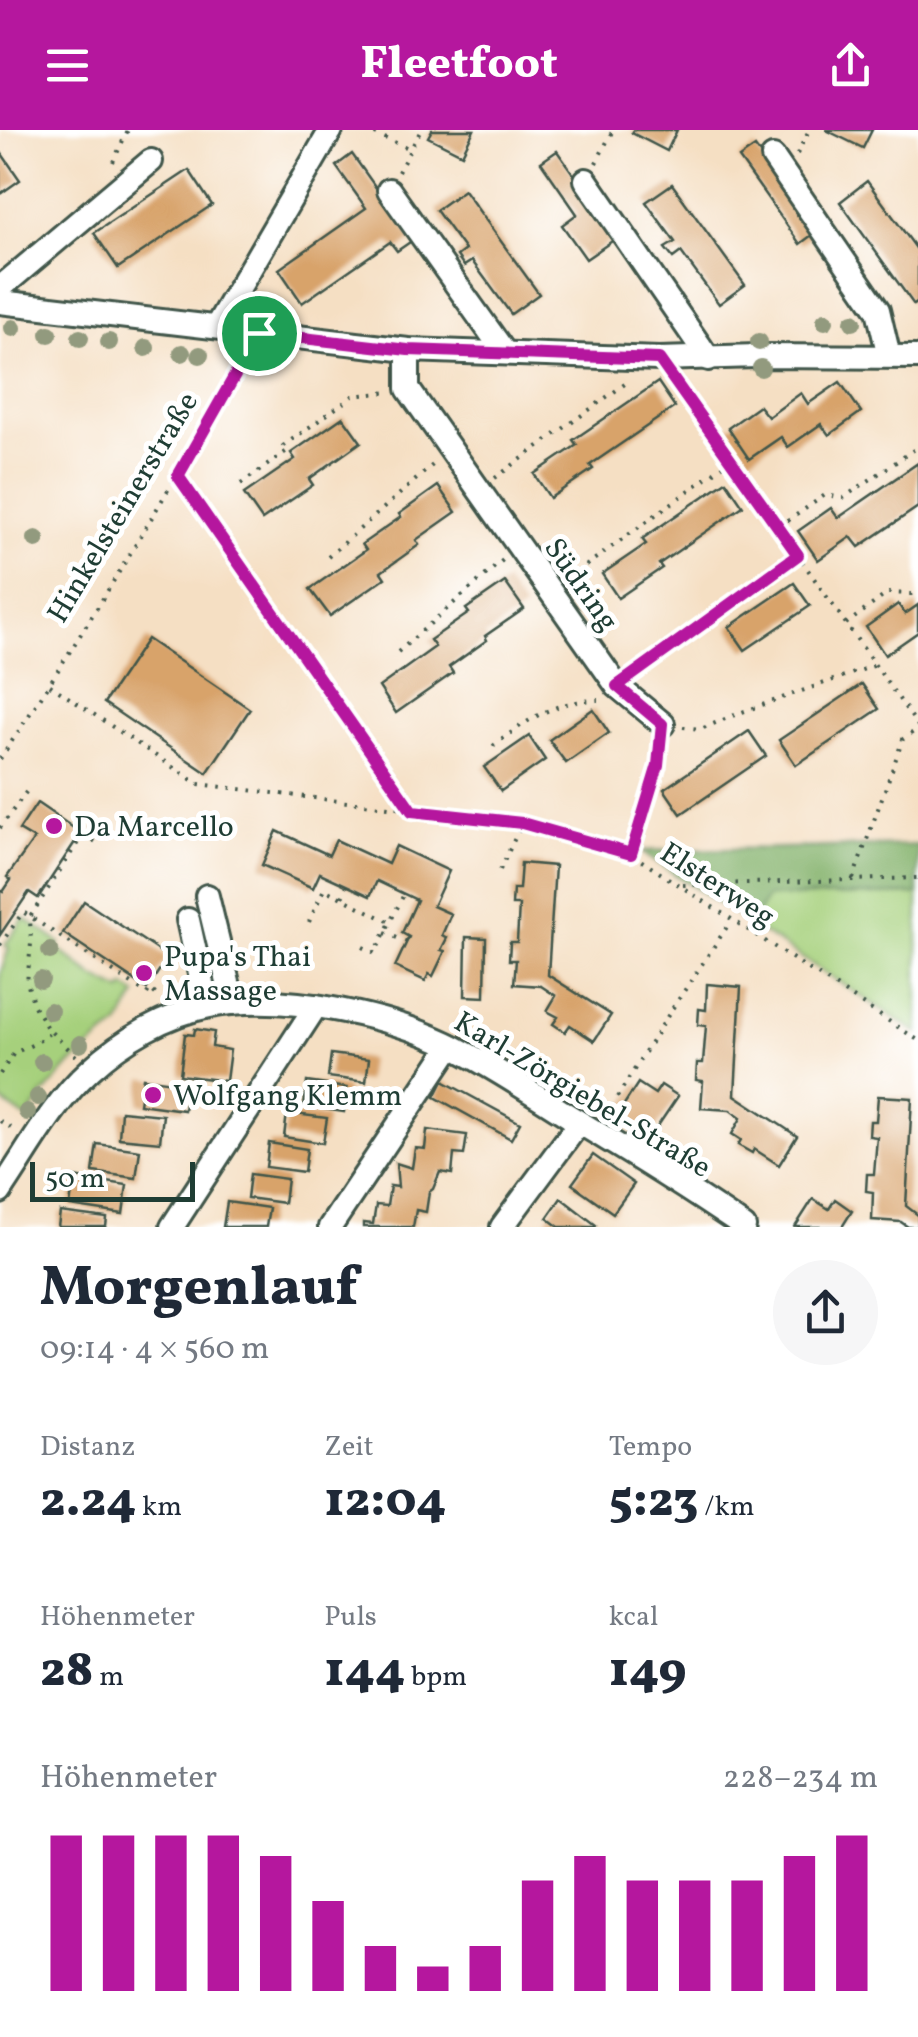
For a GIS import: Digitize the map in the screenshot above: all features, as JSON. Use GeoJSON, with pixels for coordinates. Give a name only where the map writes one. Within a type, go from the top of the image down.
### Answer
{"type":"FeatureCollection","features":[{"type":"Feature","properties":{"kind":"street"},"geometry":{"type":"LineString","coordinates":[[216,328],[331,130]]}},
{"type":"Feature","properties":{"kind":"street"},"geometry":{"type":"LineString","coordinates":[[773,157],[878,310],[890,356]]}},
{"type":"Feature","properties":{"kind":"street"},"geometry":{"type":"LineString","coordinates":[[0,288],[151,162]]}},
{"type":"Feature","properties":{"kind":"street"},"geometry":{"type":"LineString","coordinates":[[586,180],[708,358]]}},
{"type":"Feature","properties":{"kind":"street"},"geometry":{"type":"LineString","coordinates":[[389,190],[505,353]]}},
{"type":"Feature","properties":{"kind":"street"},"geometry":{"type":"LineString","coordinates":[[0,302],[408,350],[659,359],[918,358]]}},
{"type":"Feature","properties":{"kind":"street"},"geometry":{"type":"LineString","coordinates":[[408,350],[408,389]]}},
{"type":"Feature","properties":{"kind":"street","name":"Südring"},"geometry":{"type":"LineString","coordinates":[[408,389],[625,693],[662,724]]}},
{"type":"Feature","properties":{"kind":"street"},"geometry":{"type":"LineString","coordinates":[[206,896],[233,1003]]}},
{"type":"Feature","properties":{"kind":"street"},"geometry":{"type":"LineString","coordinates":[[188,920],[208,1006]]}},
{"type":"Feature","properties":{"kind":"street","name":"Karl-Zörgiebel-Straße"},"geometry":{"type":"LineString","coordinates":[[0,1192],[68,1092],[91,1069],[148,1029],[208,1006],[316,1006],[372,1018],[451,1046],[588,1127],[736,1225]]}},
{"type":"Feature","properties":{"kind":"street"},"geometry":{"type":"LineString","coordinates":[[172,1227],[316,1006]]}},
{"type":"Feature","properties":{"kind":"street"},"geometry":{"type":"LineString","coordinates":[[330,1227],[451,1046]]}},
{"type":"Feature","properties":{"kind":"street"},"geometry":{"type":"LineString","coordinates":[[502,1227],[588,1127]]}},
{"type":"Feature","properties":{"kind":"path"},"geometry":{"type":"LineString","coordinates":[[365,130],[410,149]]}},
{"type":"Feature","properties":{"kind":"path"},"geometry":{"type":"LineString","coordinates":[[389,190],[420,130]]}},
{"type":"Feature","properties":{"kind":"path"},"geometry":{"type":"LineString","coordinates":[[586,180],[613,130]]}},
{"type":"Feature","properties":{"kind":"path","name":"Hinkelsteinerstraße"},"geometry":{"type":"LineString","coordinates":[[0,759],[178,476],[259,333]]}},
{"type":"Feature","properties":{"kind":"path"},"geometry":{"type":"LineString","coordinates":[[659,359],[918,727],[903,739],[852,879]]}},
{"type":"Feature","properties":{"kind":"path"},"geometry":{"type":"LineString","coordinates":[[478,490],[630,381]]}},
{"type":"Feature","properties":{"kind":"path"},"geometry":{"type":"LineString","coordinates":[[241,484],[287,451],[283,446],[353,396],[408,389]]}},
{"type":"Feature","properties":{"kind":"path"},"geometry":{"type":"LineString","coordinates":[[778,527],[824,495],[843,498],[918,446]]}},
{"type":"Feature","properties":{"kind":"path"},"geometry":{"type":"LineString","coordinates":[[328,557],[450,449]]}},
{"type":"Feature","properties":{"kind":"path"},"geometry":{"type":"LineString","coordinates":[[550,592],[730,460]]}},
{"type":"Feature","properties":{"kind":"path"},"geometry":{"type":"LineString","coordinates":[[178,476],[412,811]]}},
{"type":"Feature","properties":{"kind":"path"},"geometry":{"type":"LineString","coordinates":[[398,652],[519,546]]}},
{"type":"Feature","properties":{"kind":"path"},"geometry":{"type":"LineString","coordinates":[[493,746],[536,714],[582,700],[625,693],[798,555]]}},
{"type":"Feature","properties":{"kind":"path"},"geometry":{"type":"LineString","coordinates":[[846,624],[888,593],[910,594],[918,589]]}},
{"type":"Feature","properties":{"kind":"path"},"geometry":{"type":"LineString","coordinates":[[631,854],[658,765],[662,724],[701,729],[876,665]]}},
{"type":"Feature","properties":{"kind":"path","name":"Elsterweg"},"geometry":{"type":"LineString","coordinates":[[50,685],[198,784],[522,823],[631,854],[915,1038]]}},
{"type":"Feature","properties":{"kind":"path"},"geometry":{"type":"LineString","coordinates":[[0,828],[29,788]]}},
{"type":"Feature","properties":{"kind":"path"},"geometry":{"type":"LineString","coordinates":[[500,870],[522,823]]}},
{"type":"Feature","properties":{"kind":"path"},"geometry":{"type":"LineString","coordinates":[[88,828],[30,917],[27,982],[34,1006],[51,1032],[91,1069]]}},
{"type":"Feature","properties":{"kind":"path"},"geometry":{"type":"LineString","coordinates":[[84,835],[100,846]]}},
{"type":"Feature","properties":{"kind":"path"},"geometry":{"type":"LineString","coordinates":[[681,885],[918,878]]}},
{"type":"Feature","properties":{"kind":"path"},"geometry":{"type":"LineString","coordinates":[[342,898],[347,885]]}},
{"type":"Feature","properties":{"kind":"path"},"geometry":{"type":"LineString","coordinates":[[310,922],[324,889],[390,922]]}},
{"type":"Feature","properties":{"kind":"path"},"geometry":{"type":"LineString","coordinates":[[363,947],[375,953],[404,894]]}},
{"type":"Feature","properties":{"kind":"path"},"geometry":{"type":"LineString","coordinates":[[0,945],[23,912],[145,997],[150,989],[156,993]]}},
{"type":"Feature","properties":{"kind":"path"},"geometry":{"type":"LineString","coordinates":[[588,1127],[732,920]]}},
{"type":"Feature","properties":{"kind":"path"},"geometry":{"type":"LineString","coordinates":[[385,933],[406,942]]}},
{"type":"Feature","properties":{"kind":"path"},"geometry":{"type":"LineString","coordinates":[[915,1038],[918,1027]]}},
{"type":"Feature","properties":{"kind":"path"},"geometry":{"type":"LineString","coordinates":[[0,1074],[14,1053],[36,1044],[51,1032]]}},
{"type":"Feature","properties":{"kind":"green space"},"geometry":{"type":"Polygon","coordinates":[[[918,845],[918,894],[767,897],[751,925],[640,851],[918,845]]]}},
{"type":"Feature","properties":{"kind":"green space"},"geometry":{"type":"Polygon","coordinates":[[[918,894],[918,1033],[751,925],[767,897],[918,894]]]}},
{"type":"Feature","properties":{"kind":"green space"},"geometry":{"type":"Polygon","coordinates":[[[24,918],[60,943],[57,948],[94,977],[137,995],[119,1026],[71,1064],[27,1119],[0,1100],[0,974],[9,948],[5,945],[24,918]]]}},
{"type":"Feature","properties":{"kind":"building"},"geometry":{"type":"Polygon","coordinates":[[[432,130],[474,130],[462,154],[428,137],[432,130]]]}},
{"type":"Feature","properties":{"kind":"building"},"geometry":{"type":"Polygon","coordinates":[[[677,130],[667,151],[632,133],[677,130]]]}},
{"type":"Feature","properties":{"kind":"building"},"geometry":{"type":"Polygon","coordinates":[[[826,130],[872,130],[863,148],[826,130]]]}},
{"type":"Feature","properties":{"kind":"building"},"geometry":{"type":"Polygon","coordinates":[[[755,147],[816,232],[800,244],[739,158],[755,147]]]}},
{"type":"Feature","properties":{"kind":"building"},"geometry":{"type":"Polygon","coordinates":[[[0,151],[20,180],[0,194],[0,151]]]}},
{"type":"Feature","properties":{"kind":"building"},"geometry":{"type":"Polygon","coordinates":[[[557,151],[618,237],[586,259],[562,225],[577,214],[541,162],[557,151]]]}},
{"type":"Feature","properties":{"kind":"building"},"geometry":{"type":"Polygon","coordinates":[[[352,154],[413,240],[397,251],[390,242],[302,303],[279,269],[366,208],[336,166],[352,154]]]}},
{"type":"Feature","properties":{"kind":"building"},"geometry":{"type":"Polygon","coordinates":[[[189,170],[212,205],[118,268],[94,233],[189,170]]]}},
{"type":"Feature","properties":{"kind":"building"},"geometry":{"type":"Polygon","coordinates":[[[867,181],[918,251],[918,302],[914,305],[840,202],[867,181]]]}},
{"type":"Feature","properties":{"kind":"building"},"geometry":{"type":"Polygon","coordinates":[[[672,184],[745,285],[719,304],[681,252],[673,258],[665,248],[675,242],[646,202],[672,184]]]}},
{"type":"Feature","properties":{"kind":"building"},"geometry":{"type":"Polygon","coordinates":[[[464,190],[539,294],[511,314],[472,261],[464,266],[457,256],[465,250],[436,210],[464,190]]]}},
{"type":"Feature","properties":{"kind":"building"},"geometry":{"type":"Polygon","coordinates":[[[658,382],[675,407],[590,465],[593,469],[550,498],[534,474],[577,445],[573,440],[658,382]]]}},
{"type":"Feature","properties":{"kind":"building"},"geometry":{"type":"Polygon","coordinates":[[[840,382],[861,412],[829,435],[821,424],[788,447],[781,437],[749,459],[728,428],[759,406],[768,417],[801,393],[808,404],[840,382]]]}},
{"type":"Feature","properties":{"kind":"building"},"geometry":{"type":"Polygon","coordinates":[[[343,417],[361,442],[309,479],[313,485],[262,520],[244,494],[295,459],[291,453],[343,417]]]}},
{"type":"Feature","properties":{"kind":"building"},"geometry":{"type":"Polygon","coordinates":[[[918,463],[918,507],[859,547],[851,537],[818,560],[798,531],[831,508],[838,518],[918,463]]]}},
{"type":"Feature","properties":{"kind":"building"},"geometry":{"type":"Polygon","coordinates":[[[726,481],[743,506],[659,564],[662,568],[618,598],[602,574],[646,544],[642,539],[726,481]]]}},
{"type":"Feature","properties":{"kind":"building"},"geometry":{"type":"Polygon","coordinates":[[[438,486],[456,512],[416,540],[419,545],[381,572],[385,578],[330,616],[310,589],[366,550],[362,544],[438,486]]]}},
{"type":"Feature","properties":{"kind":"building"},"geometry":{"type":"Polygon","coordinates":[[[505,582],[524,609],[449,667],[453,673],[396,713],[379,687],[435,647],[430,640],[505,582]]]}},
{"type":"Feature","properties":{"kind":"building"},"geometry":{"type":"Polygon","coordinates":[[[794,583],[810,606],[745,650],[729,627],[794,583]]]}},
{"type":"Feature","properties":{"kind":"building"},"geometry":{"type":"Polygon","coordinates":[[[898,604],[905,614],[918,605],[918,632],[885,655],[866,627],[898,604]]]}},
{"type":"Feature","properties":{"kind":"building"},"geometry":{"type":"Polygon","coordinates":[[[147,639],[250,709],[207,773],[104,703],[147,639]]]}},
{"type":"Feature","properties":{"kind":"building"},"geometry":{"type":"Polygon","coordinates":[[[862,684],[879,709],[796,765],[779,740],[862,684]]]}},
{"type":"Feature","properties":{"kind":"building"},"geometry":{"type":"Polygon","coordinates":[[[593,709],[609,733],[566,763],[549,740],[593,709]]]}},
{"type":"Feature","properties":{"kind":"building"},"geometry":{"type":"Polygon","coordinates":[[[749,731],[766,756],[681,814],[664,789],[749,731]]]}},
{"type":"Feature","properties":{"kind":"building"},"geometry":{"type":"Polygon","coordinates":[[[529,736],[545,760],[501,791],[484,767],[529,736]]]}},
{"type":"Feature","properties":{"kind":"building"},"geometry":{"type":"Polygon","coordinates":[[[37,803],[81,833],[38,898],[29,892],[0,935],[0,890],[3,892],[11,880],[7,877],[34,839],[19,830],[37,803]]]}},
{"type":"Feature","properties":{"kind":"building"},"geometry":{"type":"Polygon","coordinates":[[[277,831],[329,855],[336,840],[388,864],[396,846],[449,871],[433,906],[451,914],[442,935],[447,938],[441,950],[445,951],[433,976],[429,974],[425,981],[395,967],[409,937],[402,933],[417,900],[377,881],[370,896],[320,873],[313,888],[262,865],[277,831]]]}},
{"type":"Feature","properties":{"kind":"building"},"geometry":{"type":"Polygon","coordinates":[[[521,863],[555,866],[548,975],[611,1015],[594,1041],[570,1025],[565,1032],[553,1024],[558,1017],[547,1011],[556,996],[541,986],[514,984],[516,960],[509,960],[510,942],[517,942],[519,905],[512,905],[513,889],[519,889],[521,863]]]}},
{"type":"Feature","properties":{"kind":"building"},"geometry":{"type":"Polygon","coordinates":[[[84,901],[168,957],[147,989],[63,933],[84,901]]]}},
{"type":"Feature","properties":{"kind":"building"},"geometry":{"type":"Polygon","coordinates":[[[466,937],[486,938],[485,997],[465,996],[466,937]]]}},
{"type":"Feature","properties":{"kind":"building"},"geometry":{"type":"Polygon","coordinates":[[[707,984],[741,987],[735,1095],[797,1136],[779,1165],[754,1149],[752,1153],[738,1145],[741,1140],[732,1134],[741,1118],[730,1110],[701,1108],[703,1081],[696,1080],[697,1063],[703,1063],[706,1026],[698,1025],[699,1009],[706,1010],[707,984]]]}},
{"type":"Feature","properties":{"kind":"building"},"geometry":{"type":"Polygon","coordinates":[[[195,1029],[214,1032],[212,1047],[230,1050],[226,1081],[180,1075],[185,1034],[194,1035],[195,1029]]]}},
{"type":"Feature","properties":{"kind":"building"},"geometry":{"type":"Polygon","coordinates":[[[331,1054],[369,1059],[366,1082],[328,1077],[331,1054]]]}},
{"type":"Feature","properties":{"kind":"building"},"geometry":{"type":"Polygon","coordinates":[[[143,1078],[188,1084],[184,1110],[139,1104],[143,1078]]]}},
{"type":"Feature","properties":{"kind":"building"},"geometry":{"type":"Polygon","coordinates":[[[443,1081],[520,1123],[511,1139],[435,1097],[443,1081]]]}},
{"type":"Feature","properties":{"kind":"building"},"geometry":{"type":"Polygon","coordinates":[[[307,1082],[347,1088],[344,1112],[304,1106],[307,1082]]]}},
{"type":"Feature","properties":{"kind":"building"},"geometry":{"type":"Polygon","coordinates":[[[638,1083],[655,1094],[661,1085],[678,1096],[649,1139],[616,1117],[638,1083]]]}},
{"type":"Feature","properties":{"kind":"building"},"geometry":{"type":"Polygon","coordinates":[[[878,1096],[912,1098],[906,1206],[918,1215],[918,1227],[872,1220],[873,1192],[866,1191],[867,1174],[874,1174],[877,1137],[869,1136],[870,1121],[876,1121],[878,1096]]]}},
{"type":"Feature","properties":{"kind":"building"},"geometry":{"type":"Polygon","coordinates":[[[121,1111],[163,1115],[160,1142],[119,1138],[121,1111]]]}},
{"type":"Feature","properties":{"kind":"building"},"geometry":{"type":"Polygon","coordinates":[[[287,1113],[327,1118],[323,1143],[284,1137],[287,1113]]]}},
{"type":"Feature","properties":{"kind":"building"},"geometry":{"type":"Polygon","coordinates":[[[427,1130],[467,1135],[464,1155],[454,1154],[452,1174],[440,1172],[429,1192],[426,1212],[416,1210],[413,1227],[363,1227],[363,1223],[373,1224],[376,1205],[387,1206],[390,1186],[398,1187],[396,1163],[412,1168],[415,1148],[425,1149],[427,1130]]]}},
{"type":"Feature","properties":{"kind":"building"},"geometry":{"type":"Polygon","coordinates":[[[269,1143],[307,1149],[304,1172],[266,1167],[269,1143]]]}},
{"type":"Feature","properties":{"kind":"building"},"geometry":{"type":"Polygon","coordinates":[[[97,1144],[140,1150],[136,1178],[93,1172],[97,1144]]]}},
{"type":"Feature","properties":{"kind":"building"},"geometry":{"type":"Polygon","coordinates":[[[593,1155],[634,1184],[613,1213],[572,1184],[593,1155]]]}},
{"type":"Feature","properties":{"kind":"building"},"geometry":{"type":"Polygon","coordinates":[[[250,1174],[287,1179],[284,1203],[247,1198],[250,1174]]]}},
{"type":"Feature","properties":{"kind":"building"},"geometry":{"type":"Polygon","coordinates":[[[74,1177],[127,1185],[123,1214],[70,1206],[74,1177]]]}},
{"type":"Feature","properties":{"kind":"building"},"geometry":{"type":"Polygon","coordinates":[[[561,1198],[595,1227],[559,1227],[547,1218],[561,1198]]]}},
{"type":"Feature","properties":{"kind":"building"},"geometry":{"type":"Polygon","coordinates":[[[813,1199],[829,1209],[835,1199],[852,1211],[842,1227],[795,1227],[813,1199]]]}},
{"type":"Feature","properties":{"kind":"building"},"geometry":{"type":"Polygon","coordinates":[[[227,1202],[269,1208],[266,1227],[223,1227],[227,1202]]]}},
{"type":"Feature","properties":{"kind":"building"},"geometry":{"type":"Polygon","coordinates":[[[60,1212],[107,1218],[106,1227],[58,1227],[60,1212]]]}},
{"type":"Feature","properties":{"kind":"place","name":"Da Marcello"},"geometry":{"type":"Point","coordinates":[54,826]}},
{"type":"Feature","properties":{"kind":"place","name":"Pupa's Thai Massage"},"geometry":{"type":"Point","coordinates":[144,973]}},
{"type":"Feature","properties":{"kind":"place","name":"Wolfgang Klemm"},"geometry":{"type":"Point","coordinates":[153,1095]}},
{"type":"Feature","properties":{"kind":"route"},"geometry":{"type":"LineString","coordinates":[[259,333],[408,350],[659,359],[798,555],[617,686],[662,724],[658,765],[631,854],[522,823],[412,811],[178,476],[259,333]]}}]}
